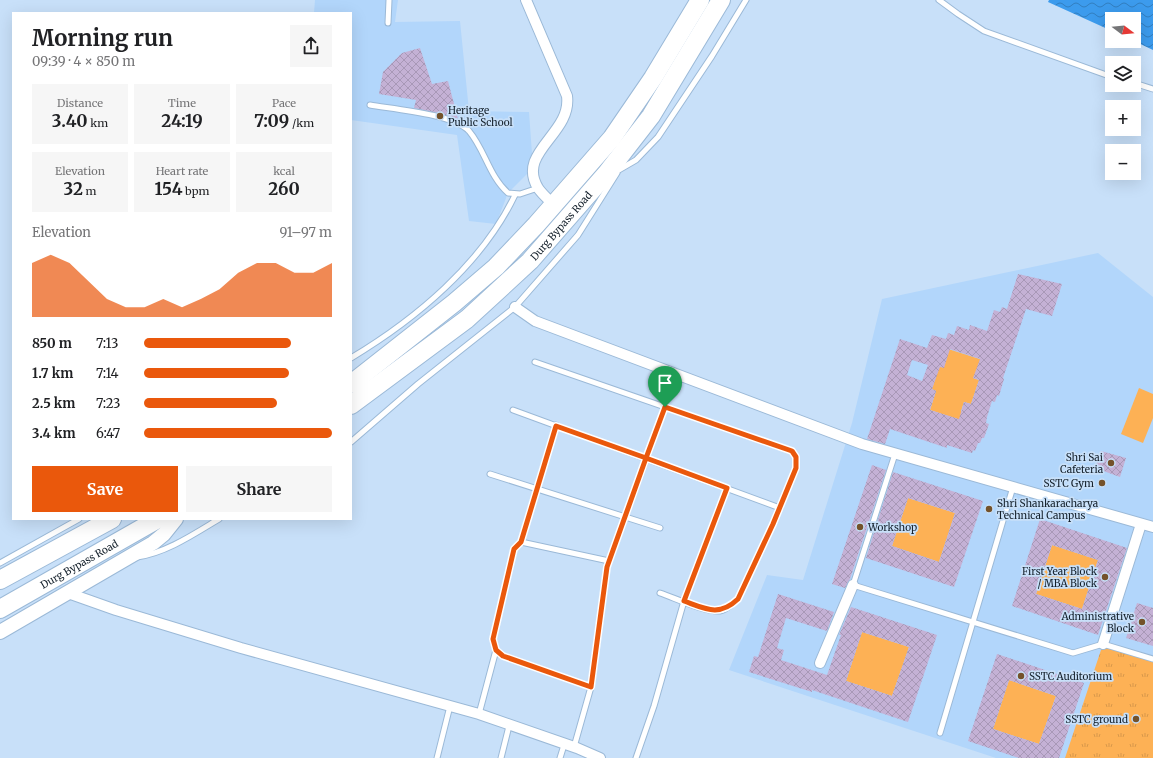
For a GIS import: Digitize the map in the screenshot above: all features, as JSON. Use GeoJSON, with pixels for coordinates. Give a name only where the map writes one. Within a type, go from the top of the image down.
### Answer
{"type":"FeatureCollection","features":[{"type":"Feature","properties":{"kind":"highway","name":"Durg Bypass Road"},"geometry":{"type":"LineString","coordinates":[[352,383],[454,303],[496,267],[612,138],[652,78],[700,0]]}},
{"type":"Feature","properties":{"kind":"highway","name":"Durg Bypass Road"},"geometry":{"type":"LineString","coordinates":[[352,404],[418,357],[472,314],[530,261],[612,172],[652,116],[721,0]]}},
{"type":"Feature","properties":{"kind":"highway"},"geometry":{"type":"LineString","coordinates":[[0,580],[110,520]]}},
{"type":"Feature","properties":{"kind":"highway","name":"Durg Bypass Road"},"geometry":{"type":"LineString","coordinates":[[0,609],[156,520]]}},
{"type":"Feature","properties":{"kind":"street"},"geometry":{"type":"LineString","coordinates":[[526,0],[566,96],[568,106],[562,122],[538,153],[535,160],[534,168],[538,188],[553,204]]}},
{"type":"Feature","properties":{"kind":"street"},"geometry":{"type":"LineString","coordinates":[[515,307],[535,321],[862,444],[1153,527]]}},
{"type":"Feature","properties":{"kind":"street"},"geometry":{"type":"LineString","coordinates":[[0,632],[153,543],[164,534],[175,520]]}},
{"type":"Feature","properties":{"kind":"street"},"geometry":{"type":"LineString","coordinates":[[1103,644],[1141,524]]}},
{"type":"Feature","properties":{"kind":"street"},"geometry":{"type":"LineString","coordinates":[[820,663],[853,586]]}},
{"type":"Feature","properties":{"kind":"street"},"geometry":{"type":"LineString","coordinates":[[68,593],[116,610],[241,648],[479,714],[509,726],[574,747],[600,758]]}},
{"type":"Feature","properties":{"kind":"lane"},"geometry":{"type":"LineString","coordinates":[[388,23],[389,0]]}},
{"type":"Feature","properties":{"kind":"lane"},"geometry":{"type":"LineString","coordinates":[[352,441],[418,384],[515,307],[578,235],[612,172],[636,160],[658,136],[712,56],[746,0]]}},
{"type":"Feature","properties":{"kind":"lane"},"geometry":{"type":"LineString","coordinates":[[939,0],[984,31],[1105,74]]}},
{"type":"Feature","properties":{"kind":"lane"},"geometry":{"type":"LineString","coordinates":[[1141,85],[1153,89]]}},
{"type":"Feature","properties":{"kind":"lane"},"geometry":{"type":"LineString","coordinates":[[370,105],[456,121],[469,131],[503,188],[508,193],[514,194],[538,188]]}},
{"type":"Feature","properties":{"kind":"lane"},"geometry":{"type":"LineString","coordinates":[[352,357],[371,346],[435,297],[476,256],[504,216],[514,194]]}},
{"type":"Feature","properties":{"kind":"lane"},"geometry":{"type":"LineString","coordinates":[[535,362],[792,451],[796,457],[796,468],[780,508],[738,599],[730,606],[720,611],[706,609],[660,593]]}},
{"type":"Feature","properties":{"kind":"lane"},"geometry":{"type":"LineString","coordinates":[[574,747],[591,687],[609,561],[665,407]]}},
{"type":"Feature","properties":{"kind":"lane"},"geometry":{"type":"LineString","coordinates":[[513,410],[780,508]]}},
{"type":"Feature","properties":{"kind":"lane"},"geometry":{"type":"LineString","coordinates":[[479,714],[496,650],[493,639],[514,549],[521,542],[556,426]]}},
{"type":"Feature","properties":{"kind":"lane"},"geometry":{"type":"LineString","coordinates":[[895,454],[853,586],[973,621],[1073,653],[1103,644],[1153,659]]}},
{"type":"Feature","properties":{"kind":"lane"},"geometry":{"type":"LineString","coordinates":[[490,474],[660,528]]}},
{"type":"Feature","properties":{"kind":"lane"},"geometry":{"type":"LineString","coordinates":[[940,733],[1014,487]]}},
{"type":"Feature","properties":{"kind":"lane"},"geometry":{"type":"LineString","coordinates":[[636,758],[654,706],[684,601],[727,488]]}},
{"type":"Feature","properties":{"kind":"lane"},"geometry":{"type":"LineString","coordinates":[[0,563],[77,520]]}},
{"type":"Feature","properties":{"kind":"lane"},"geometry":{"type":"LineString","coordinates":[[126,559],[149,556],[165,549],[217,520]]}},
{"type":"Feature","properties":{"kind":"lane"},"geometry":{"type":"LineString","coordinates":[[521,542],[609,561]]}},
{"type":"Feature","properties":{"kind":"lane"},"geometry":{"type":"LineString","coordinates":[[496,650],[503,656],[520,663],[591,687]]}},
{"type":"Feature","properties":{"kind":"lane"},"geometry":{"type":"LineString","coordinates":[[437,758],[450,706]]}},
{"type":"Feature","properties":{"kind":"lane"},"geometry":{"type":"LineString","coordinates":[[501,758],[509,726]]}},
{"type":"Feature","properties":{"kind":"lane"},"geometry":{"type":"LineString","coordinates":[[560,758],[564,744]]}},
{"type":"Feature","properties":{"kind":"shaded area","name":"Heritage Public School"},"geometry":{"type":"Polygon","coordinates":[[[315,0],[398,0],[395,22],[460,21],[469,111],[529,112],[533,168],[508,193],[496,224],[469,221],[457,135],[352,120],[352,12],[314,12],[315,0]]]}},
{"type":"Feature","properties":{"kind":"shaded area","name":"Shri Shankaracharya Technical Campus"},"geometry":{"type":"Polygon","coordinates":[[[1098,253],[1153,297],[1153,758],[996,758],[729,670],[767,575],[803,580],[852,423],[882,299],[1098,253]]]}},
{"type":"Feature","properties":{"kind":"green space"},"geometry":{"type":"Polygon","coordinates":[[[945,348],[986,361],[973,378],[979,380],[971,404],[964,402],[961,411],[966,413],[961,426],[957,419],[930,410],[936,391],[932,389],[945,348]]]}},
{"type":"Feature","properties":{"kind":"green space"},"geometry":{"type":"Polygon","coordinates":[[[1139,388],[1153,394],[1153,418],[1143,443],[1121,434],[1139,388]]]}},
{"type":"Feature","properties":{"kind":"green space"},"geometry":{"type":"Polygon","coordinates":[[[908,498],[955,513],[939,562],[892,546],[908,498]]]}},
{"type":"Feature","properties":{"kind":"green space"},"geometry":{"type":"Polygon","coordinates":[[[1052,545],[1098,560],[1082,609],[1036,594],[1052,545]]]}},
{"type":"Feature","properties":{"kind":"green space"},"geometry":{"type":"Polygon","coordinates":[[[862,632],[909,647],[892,696],[846,681],[862,632]]]}},
{"type":"Feature","properties":{"kind":"green space"},"geometry":{"type":"Polygon","coordinates":[[[1103,644],[1153,659],[1153,758],[1065,758],[1103,644]]]}},
{"type":"Feature","properties":{"kind":"green space"},"geometry":{"type":"Polygon","coordinates":[[[1009,680],[1056,696],[1039,744],[993,729],[1009,680]]]}},
{"type":"Feature","properties":{"kind":"water"},"geometry":{"type":"Polygon","coordinates":[[[1049,0],[1153,0],[1153,50],[1141,44],[1141,12],[1105,12],[1105,28],[1048,2],[1049,0]]]}},
{"type":"Feature","properties":{"kind":"building"},"geometry":{"type":"Polygon","coordinates":[[[420,48],[432,84],[448,81],[458,119],[414,108],[416,100],[379,94],[383,72],[402,53],[420,48]]]}},
{"type":"Feature","properties":{"kind":"building"},"geometry":{"type":"Polygon","coordinates":[[[1018,274],[1062,284],[1052,316],[1026,309],[1003,378],[999,396],[997,395],[995,402],[992,401],[986,423],[989,424],[984,438],[982,438],[980,443],[978,443],[975,451],[973,450],[972,453],[947,445],[947,448],[890,429],[885,444],[867,439],[900,339],[927,348],[932,335],[946,339],[948,333],[954,335],[957,326],[969,330],[970,325],[987,331],[994,310],[1000,312],[1002,307],[1007,309],[1018,274]],[[950,349],[944,368],[940,367],[932,389],[936,391],[930,410],[959,419],[964,402],[971,404],[979,380],[973,378],[980,359],[950,349]],[[912,360],[907,375],[922,381],[928,365],[912,360]]]}},
{"type":"Feature","properties":{"kind":"building","name":"Shri Sai Cafeteria"},"geometry":{"type":"Polygon","coordinates":[[[1101,451],[1126,458],[1120,477],[1095,468],[1101,451]]]}},
{"type":"Feature","properties":{"kind":"building","name":"Workshop"},"geometry":{"type":"Polygon","coordinates":[[[872,465],[886,470],[850,579],[845,588],[832,584],[872,465]]]}},
{"type":"Feature","properties":{"kind":"building"},"geometry":{"type":"Polygon","coordinates":[[[893,472],[983,501],[954,587],[866,558],[893,472]],[[908,498],[892,546],[939,562],[955,513],[908,498]]]}},
{"type":"Feature","properties":{"kind":"building","name":"First Year Block / MBA Block"},"geometry":{"type":"Polygon","coordinates":[[[1040,519],[1127,548],[1098,635],[1012,606],[1040,519]],[[1052,545],[1036,594],[1082,609],[1098,560],[1052,545]]]}},
{"type":"Feature","properties":{"kind":"building"},"geometry":{"type":"Polygon","coordinates":[[[778,594],[834,612],[827,631],[786,618],[777,648],[784,650],[781,660],[827,675],[841,635],[839,635],[851,607],[937,635],[908,722],[812,690],[812,692],[749,672],[754,656],[758,657],[778,594]],[[862,632],[846,681],[892,696],[909,647],[862,632]]]}},
{"type":"Feature","properties":{"kind":"building","name":"Administrative Block"},"geometry":{"type":"Polygon","coordinates":[[[1137,603],[1153,608],[1153,646],[1126,638],[1137,603]]]}},
{"type":"Feature","properties":{"kind":"building"},"geometry":{"type":"Polygon","coordinates":[[[997,654],[1084,683],[1059,758],[1019,758],[968,741],[997,654]],[[1009,680],[993,729],[1039,744],[1056,696],[1009,680]]]}},
{"type":"Feature","properties":{"kind":"place","name":"Heritage Public School"},"geometry":{"type":"Point","coordinates":[440,116]}},
{"type":"Feature","properties":{"kind":"place","name":"Shri Sai Cafeteria"},"geometry":{"type":"Point","coordinates":[1111,463]}},
{"type":"Feature","properties":{"kind":"place","name":"SSTC Gym"},"geometry":{"type":"Point","coordinates":[1102,483]}},
{"type":"Feature","properties":{"kind":"place","name":"Shri Shankaracharya Technical Campus"},"geometry":{"type":"Point","coordinates":[989,509]}},
{"type":"Feature","properties":{"kind":"place","name":"Workshop"},"geometry":{"type":"Point","coordinates":[860,527]}},
{"type":"Feature","properties":{"kind":"place","name":"First Year Block / MBA Block"},"geometry":{"type":"Point","coordinates":[1105,577]}},
{"type":"Feature","properties":{"kind":"place","name":"Administrative Block"},"geometry":{"type":"Point","coordinates":[1142,622]}},
{"type":"Feature","properties":{"kind":"place","name":"SSTC Auditorium"},"geometry":{"type":"Point","coordinates":[1021,676]}},
{"type":"Feature","properties":{"kind":"place","name":"SSTC ground"},"geometry":{"type":"Point","coordinates":[1136,719]}},
{"type":"Feature","properties":{"kind":"route"},"geometry":{"type":"LineString","coordinates":[[665,407],[646,458],[556,426],[521,542],[514,549],[493,639],[496,650],[503,656],[591,687],[607,567],[646,458],[727,488],[684,601],[706,609],[720,611],[730,606],[738,599],[773,524],[796,468],[796,457],[792,451],[665,407]]}}]}
